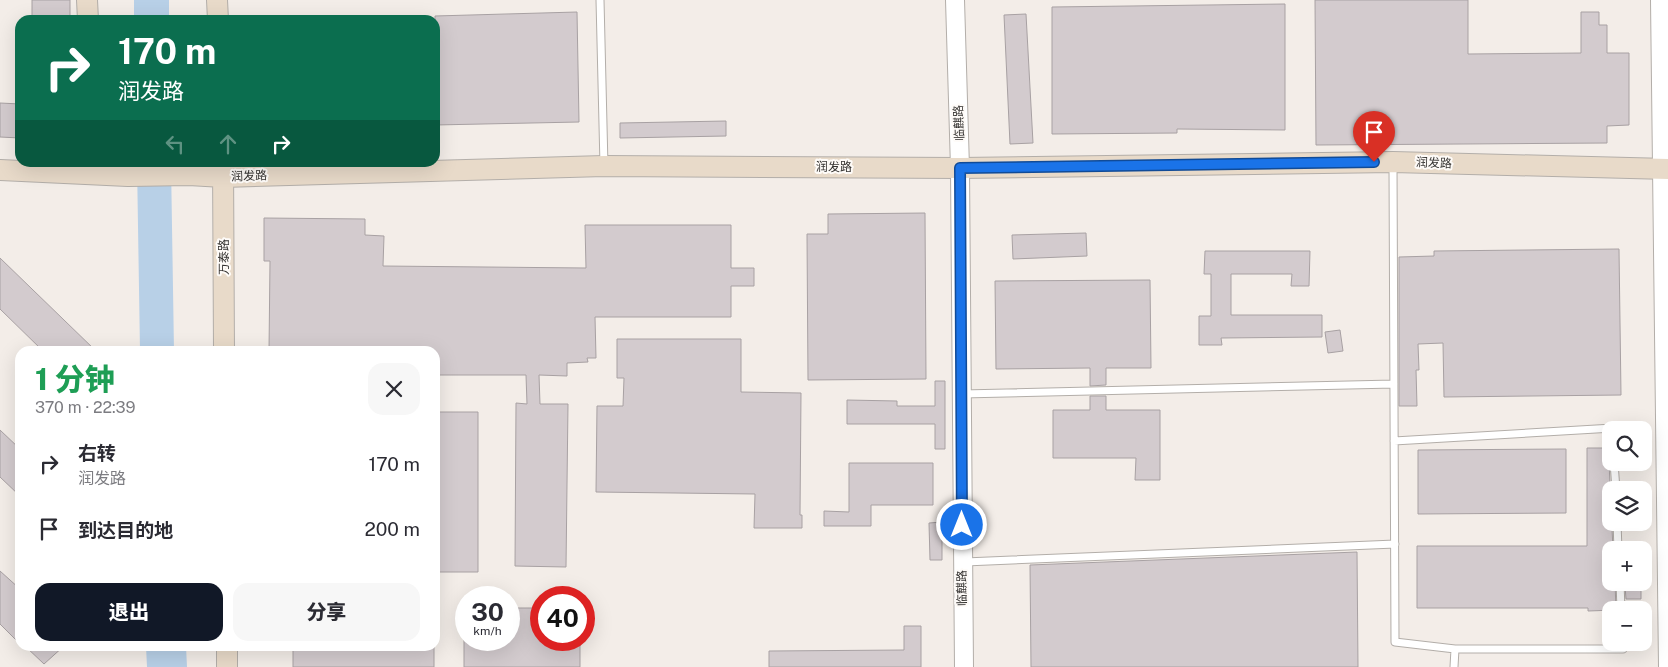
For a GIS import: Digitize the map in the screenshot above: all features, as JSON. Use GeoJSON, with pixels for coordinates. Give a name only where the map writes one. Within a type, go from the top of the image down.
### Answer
{"type":"FeatureCollection","features":[{"type":"Feature","properties":{"kind":"main road"},"geometry":{"type":"LineString","coordinates":[[87,0],[88,15]]}},
{"type":"Feature","properties":{"kind":"main road"},"geometry":{"type":"LineString","coordinates":[[217,0],[218,15]]}},
{"type":"Feature","properties":{"kind":"main road","name":"润发路"},"geometry":{"type":"LineString","coordinates":[[0,170],[91,168],[128,176],[189,175],[223,170],[604,166],[960,168],[1393,162],[1665,169]]}},
{"type":"Feature","properties":{"kind":"main road","name":"万泰路"},"geometry":{"type":"LineString","coordinates":[[223,170],[224,346]]}},
{"type":"Feature","properties":{"kind":"main road"},"geometry":{"type":"LineString","coordinates":[[227,651],[227,667]]}},
{"type":"Feature","properties":{"kind":"street","name":"临麒路"},"geometry":{"type":"LineString","coordinates":[[955,0],[960,168],[964,667]]}},
{"type":"Feature","properties":{"kind":"street"},"geometry":{"type":"LineString","coordinates":[[1660,0],[1665,169],[1668,667]]}},
{"type":"Feature","properties":{"kind":"lane"},"geometry":{"type":"LineString","coordinates":[[600,0],[604,166]]}},
{"type":"Feature","properties":{"kind":"lane"},"geometry":{"type":"LineString","coordinates":[[1393,162],[1395,642],[1455,649],[1602,649]]}},
{"type":"Feature","properties":{"kind":"lane"},"geometry":{"type":"LineString","coordinates":[[961,394],[1394,384]]}},
{"type":"Feature","properties":{"kind":"lane"},"geometry":{"type":"LineString","coordinates":[[1394,441],[1602,429]]}},
{"type":"Feature","properties":{"kind":"lane"},"geometry":{"type":"LineString","coordinates":[[962,562],[1395,544]]}},
{"type":"Feature","properties":{"kind":"lane"},"geometry":{"type":"LineString","coordinates":[[1454,667],[1455,649]]}},
{"type":"Feature","properties":{"kind":"water"},"geometry":{"type":"Polygon","coordinates":[[[134,0],[169,0],[169,15],[134,15],[134,0]]]}},
{"type":"Feature","properties":{"kind":"water"},"geometry":{"type":"Polygon","coordinates":[[[137,167],[171,167],[174,346],[140,346],[137,167]]]}},
{"type":"Feature","properties":{"kind":"water"},"geometry":{"type":"Polygon","coordinates":[[[146,651],[186,651],[187,667],[147,667],[146,651]]]}},
{"type":"Feature","properties":{"kind":"building"},"geometry":{"type":"Polygon","coordinates":[[[32,0],[70,0],[70,15],[32,15],[32,0]]]}},
{"type":"Feature","properties":{"kind":"building"},"geometry":{"type":"Polygon","coordinates":[[[1315,0],[1468,0],[1468,54],[1581,53],[1581,12],[1599,12],[1599,25],[1607,25],[1607,53],[1629,53],[1629,125],[1607,126],[1607,143],[1316,145],[1315,0]]]}},
{"type":"Feature","properties":{"kind":"building"},"geometry":{"type":"Polygon","coordinates":[[[1285,4],[1285,130],[1177,129],[1177,133],[1052,134],[1052,7],[1285,4]]]}},
{"type":"Feature","properties":{"kind":"building"},"geometry":{"type":"Polygon","coordinates":[[[577,12],[579,122],[440,125],[440,16],[577,12]]]}},
{"type":"Feature","properties":{"kind":"building"},"geometry":{"type":"Polygon","coordinates":[[[1026,14],[1033,143],[1010,144],[1004,15],[1026,14]]]}},
{"type":"Feature","properties":{"kind":"building"},"geometry":{"type":"Polygon","coordinates":[[[0,103],[15,104],[15,138],[0,137],[0,103]]]}},
{"type":"Feature","properties":{"kind":"building"},"geometry":{"type":"Polygon","coordinates":[[[726,121],[726,136],[620,138],[620,123],[726,121]]]}},
{"type":"Feature","properties":{"kind":"building"},"geometry":{"type":"Polygon","coordinates":[[[925,213],[926,379],[808,380],[807,234],[828,234],[828,214],[925,213]]]}},
{"type":"Feature","properties":{"kind":"building"},"geometry":{"type":"Polygon","coordinates":[[[264,218],[365,219],[365,235],[384,236],[383,266],[586,268],[585,225],[731,225],[731,268],[754,268],[754,286],[731,286],[731,317],[595,317],[596,358],[587,358],[588,362],[567,363],[567,376],[539,375],[540,404],[568,404],[566,567],[515,566],[516,403],[527,404],[526,375],[440,375],[440,346],[269,346],[270,261],[264,261],[264,218]]]}},
{"type":"Feature","properties":{"kind":"building"},"geometry":{"type":"Polygon","coordinates":[[[1086,233],[1087,256],[1013,259],[1012,235],[1086,233]]]}},
{"type":"Feature","properties":{"kind":"building"},"geometry":{"type":"Polygon","coordinates":[[[1619,249],[1621,395],[1444,397],[1443,343],[1418,344],[1419,370],[1416,370],[1417,406],[1399,406],[1399,257],[1434,256],[1434,251],[1619,249]]]}},
{"type":"Feature","properties":{"kind":"building"},"geometry":{"type":"Polygon","coordinates":[[[1205,251],[1310,251],[1309,286],[1291,286],[1292,274],[1231,274],[1231,315],[1322,315],[1322,337],[1221,338],[1222,345],[1199,345],[1199,316],[1211,316],[1211,274],[1204,274],[1205,251]]]}},
{"type":"Feature","properties":{"kind":"building"},"geometry":{"type":"Polygon","coordinates":[[[0,258],[91,346],[38,346],[0,309],[0,258]]]}},
{"type":"Feature","properties":{"kind":"building"},"geometry":{"type":"Polygon","coordinates":[[[1150,280],[1151,368],[1106,368],[1106,385],[1090,386],[1090,368],[996,369],[995,281],[1150,280]]]}},
{"type":"Feature","properties":{"kind":"building"},"geometry":{"type":"Polygon","coordinates":[[[1340,330],[1343,351],[1328,353],[1325,332],[1340,330]]]}},
{"type":"Feature","properties":{"kind":"building"},"geometry":{"type":"Polygon","coordinates":[[[617,339],[741,339],[741,392],[801,393],[800,515],[802,515],[802,528],[754,528],[755,494],[596,492],[597,406],[623,406],[624,378],[617,378],[617,339]]]}},
{"type":"Feature","properties":{"kind":"building"},"geometry":{"type":"Polygon","coordinates":[[[935,381],[945,381],[945,449],[935,449],[935,424],[847,424],[847,400],[897,401],[897,406],[935,406],[935,381]]]}},
{"type":"Feature","properties":{"kind":"building"},"geometry":{"type":"Polygon","coordinates":[[[1090,396],[1106,396],[1106,410],[1160,410],[1160,480],[1135,480],[1136,458],[1053,458],[1053,410],[1090,410],[1090,396]]]}},
{"type":"Feature","properties":{"kind":"building"},"geometry":{"type":"Polygon","coordinates":[[[440,412],[478,412],[478,572],[440,572],[440,412]]]}},
{"type":"Feature","properties":{"kind":"building"},"geometry":{"type":"Polygon","coordinates":[[[0,430],[15,444],[15,491],[0,477],[0,430]]]}},
{"type":"Feature","properties":{"kind":"building"},"geometry":{"type":"Polygon","coordinates":[[[1587,448],[1602,448],[1602,471],[1609,471],[1610,481],[1602,481],[1602,531],[1612,531],[1613,541],[1602,541],[1602,591],[1615,591],[1616,601],[1602,601],[1602,610],[1588,611],[1588,608],[1417,608],[1417,546],[1587,546],[1587,448]]]}},
{"type":"Feature","properties":{"kind":"building"},"geometry":{"type":"Polygon","coordinates":[[[1566,449],[1566,513],[1418,514],[1418,450],[1566,449]]]}},
{"type":"Feature","properties":{"kind":"building"},"geometry":{"type":"Polygon","coordinates":[[[849,463],[933,463],[933,505],[871,505],[871,526],[824,526],[824,511],[849,512],[849,463]]]}},
{"type":"Feature","properties":{"kind":"building"},"geometry":{"type":"Polygon","coordinates":[[[942,522],[942,560],[930,560],[929,523],[942,522]]]}},
{"type":"Feature","properties":{"kind":"building"},"geometry":{"type":"Polygon","coordinates":[[[1357,552],[1358,667],[1031,667],[1030,565],[1357,552]]]}},
{"type":"Feature","properties":{"kind":"building"},"geometry":{"type":"Polygon","coordinates":[[[0,571],[15,584],[15,639],[0,624],[0,571]]]}},
{"type":"Feature","properties":{"kind":"building"},"geometry":{"type":"Polygon","coordinates":[[[1625,591],[1641,591],[1641,599],[1626,599],[1625,591]]]}},
{"type":"Feature","properties":{"kind":"building"},"geometry":{"type":"Polygon","coordinates":[[[520,608],[530,608],[530,651],[580,651],[580,667],[464,667],[464,651],[520,651],[520,608]]]}},
{"type":"Feature","properties":{"kind":"building"},"geometry":{"type":"Polygon","coordinates":[[[904,626],[921,626],[921,667],[769,667],[769,651],[904,650],[904,626]]]}},
{"type":"Feature","properties":{"kind":"building"},"geometry":{"type":"Polygon","coordinates":[[[30,651],[58,651],[44,664],[30,651]]]}},
{"type":"Feature","properties":{"kind":"building"},"geometry":{"type":"Polygon","coordinates":[[[293,651],[434,651],[434,667],[293,667],[293,651]]]}},
{"type":"Feature","properties":{"kind":"route"},"geometry":{"type":"LineString","coordinates":[[962,525],[960,168],[1374,162]]}}]}
